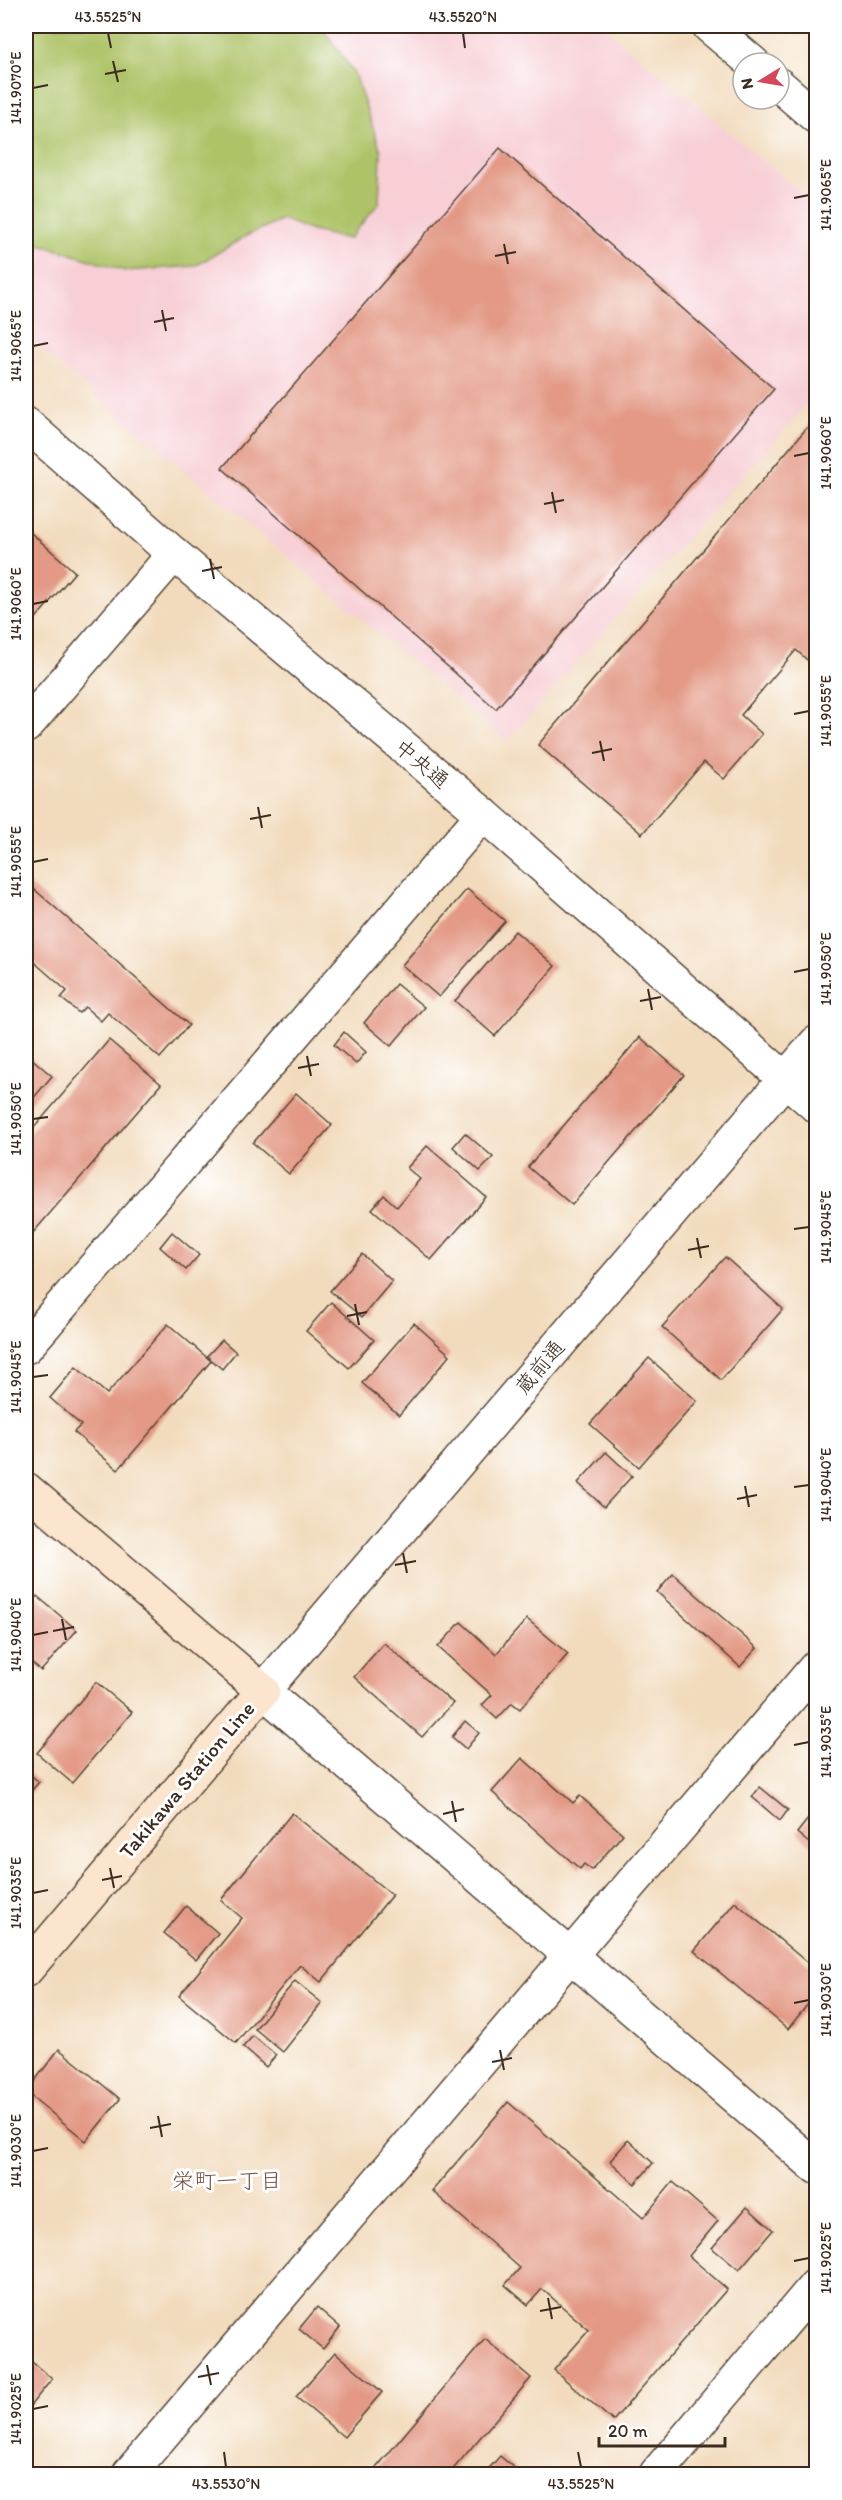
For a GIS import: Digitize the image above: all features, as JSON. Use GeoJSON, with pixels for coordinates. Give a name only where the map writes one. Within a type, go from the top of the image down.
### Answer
{"type":"FeatureCollection","features":[{"type":"Feature","properties":{"kind":"main road","name":"Takikawa Station Line"},"geometry":{"type":"LineString","coordinates":[[26,1489],[263,1691],[26,1970]]}},
{"type":"Feature","properties":{"kind":"street"},"geometry":{"type":"LineString","coordinates":[[709,26],[739,51]]}},
{"type":"Feature","properties":{"kind":"street"},"geometry":{"type":"LineString","coordinates":[[791,95],[816,117]]}},
{"type":"Feature","properties":{"kind":"street","name":"中央通"},"geometry":{"type":"LineString","coordinates":[[26,424],[174,554],[483,814],[816,1106]]}},
{"type":"Feature","properties":{"kind":"street"},"geometry":{"type":"LineString","coordinates":[[26,726],[174,554]]}},
{"type":"Feature","properties":{"kind":"street"},"geometry":{"type":"LineString","coordinates":[[26,1347],[483,814]]}},
{"type":"Feature","properties":{"kind":"street","name":"蔵前通"},"geometry":{"type":"LineString","coordinates":[[263,1691],[816,1042]]}},
{"type":"Feature","properties":{"kind":"street"},"geometry":{"type":"LineString","coordinates":[[129,2475],[816,1667]]}},
{"type":"Feature","properties":{"kind":"street"},"geometry":{"type":"LineString","coordinates":[[263,1691],[816,2167]]}},
{"type":"Feature","properties":{"kind":"street"},"geometry":{"type":"LineString","coordinates":[[656,2475],[816,2285]]}},
{"type":"Feature","properties":{"kind":"shaded area"},"geometry":{"type":"Polygon","coordinates":[[[26,26],[603,26],[816,205],[816,394],[507,741],[26,337],[26,26]]]}},
{"type":"Feature","properties":{"kind":"green space"},"geometry":{"type":"Polygon","coordinates":[[[26,26],[321,26],[354,73],[381,151],[379,203],[349,239],[312,231],[282,219],[246,236],[195,266],[125,271],[27,240],[26,26]]]}},
{"type":"Feature","properties":{"kind":"building"},"geometry":{"type":"Polygon","coordinates":[[[500,148],[774,389],[496,709],[222,468],[500,148]]]}},
{"type":"Feature","properties":{"kind":"building"},"geometry":{"type":"Polygon","coordinates":[[[816,417],[816,664],[814,666],[796,650],[741,715],[762,734],[724,779],[704,762],[642,834],[538,745],[816,417]]]}},
{"type":"Feature","properties":{"kind":"building"},"geometry":{"type":"Polygon","coordinates":[[[31,533],[75,572],[26,630],[26,539],[31,533]]]}},
{"type":"Feature","properties":{"kind":"building"},"geometry":{"type":"Polygon","coordinates":[[[26,882],[189,1025],[160,1058],[108,1013],[101,1021],[85,1007],[79,1013],[61,998],[67,991],[26,955],[26,882]]]}},
{"type":"Feature","properties":{"kind":"building"},"geometry":{"type":"Polygon","coordinates":[[[467,889],[505,921],[439,997],[402,965],[467,889]]]}},
{"type":"Feature","properties":{"kind":"building"},"geometry":{"type":"Polygon","coordinates":[[[515,931],[555,966],[495,1036],[455,1001],[515,931]]]}},
{"type":"Feature","properties":{"kind":"building"},"geometry":{"type":"Polygon","coordinates":[[[396,984],[424,1007],[391,1046],[364,1023],[396,984]]]}},
{"type":"Feature","properties":{"kind":"building"},"geometry":{"type":"Polygon","coordinates":[[[344,1032],[366,1052],[356,1064],[334,1045],[344,1032]]]}},
{"type":"Feature","properties":{"kind":"building"},"geometry":{"type":"Polygon","coordinates":[[[640,1037],[684,1075],[572,1205],[528,1167],[640,1037]]]}},
{"type":"Feature","properties":{"kind":"building"},"geometry":{"type":"Polygon","coordinates":[[[109,1040],[161,1084],[26,1241],[26,1137],[109,1040]]]}},
{"type":"Feature","properties":{"kind":"building"},"geometry":{"type":"Polygon","coordinates":[[[30,1057],[52,1076],[26,1107],[26,1062],[30,1057]]]}},
{"type":"Feature","properties":{"kind":"building"},"geometry":{"type":"Polygon","coordinates":[[[296,1093],[332,1125],[289,1174],[253,1143],[296,1093]]]}},
{"type":"Feature","properties":{"kind":"building"},"geometry":{"type":"Polygon","coordinates":[[[465,1133],[493,1157],[480,1171],[453,1147],[465,1133]]]}},
{"type":"Feature","properties":{"kind":"building"},"geometry":{"type":"Polygon","coordinates":[[[427,1146],[486,1197],[431,1260],[372,1209],[384,1195],[397,1207],[420,1179],[407,1168],[427,1146]]]}},
{"type":"Feature","properties":{"kind":"building"},"geometry":{"type":"Polygon","coordinates":[[[172,1232],[199,1255],[186,1270],[160,1247],[172,1232]]]}},
{"type":"Feature","properties":{"kind":"building"},"geometry":{"type":"Polygon","coordinates":[[[362,1254],[392,1281],[362,1317],[330,1291],[362,1254]]]}},
{"type":"Feature","properties":{"kind":"building"},"geometry":{"type":"Polygon","coordinates":[[[725,1257],[783,1309],[721,1380],[662,1327],[725,1257]]]}},
{"type":"Feature","properties":{"kind":"building"},"geometry":{"type":"Polygon","coordinates":[[[331,1302],[374,1340],[349,1368],[306,1331],[331,1302]]]}},
{"type":"Feature","properties":{"kind":"building"},"geometry":{"type":"Polygon","coordinates":[[[414,1323],[450,1355],[399,1415],[362,1383],[414,1323]]]}},
{"type":"Feature","properties":{"kind":"building"},"geometry":{"type":"Polygon","coordinates":[[[168,1324],[211,1361],[118,1470],[74,1432],[81,1425],[50,1398],[76,1367],[107,1394],[168,1324]]]}},
{"type":"Feature","properties":{"kind":"building"},"geometry":{"type":"Polygon","coordinates":[[[222,1340],[236,1352],[222,1369],[207,1356],[222,1340]]]}},
{"type":"Feature","properties":{"kind":"building"},"geometry":{"type":"Polygon","coordinates":[[[649,1358],[697,1401],[639,1467],[590,1424],[649,1358]]]}},
{"type":"Feature","properties":{"kind":"building"},"geometry":{"type":"Polygon","coordinates":[[[606,1452],[632,1476],[604,1507],[578,1483],[606,1452]]]}},
{"type":"Feature","properties":{"kind":"building"},"geometry":{"type":"Polygon","coordinates":[[[673,1574],[757,1648],[740,1667],[657,1592],[673,1574]]]}},
{"type":"Feature","properties":{"kind":"building"},"geometry":{"type":"Polygon","coordinates":[[[37,1596],[77,1630],[41,1671],[26,1658],[26,1610],[37,1596]]]}},
{"type":"Feature","properties":{"kind":"building"},"geometry":{"type":"Polygon","coordinates":[[[527,1619],[568,1654],[520,1709],[512,1703],[497,1719],[482,1705],[492,1695],[438,1647],[461,1622],[496,1654],[527,1619]]]}},
{"type":"Feature","properties":{"kind":"building"},"geometry":{"type":"Polygon","coordinates":[[[384,1643],[453,1703],[422,1737],[354,1677],[384,1643]]]}},
{"type":"Feature","properties":{"kind":"building"},"geometry":{"type":"Polygon","coordinates":[[[96,1682],[132,1712],[72,1783],[37,1753],[96,1682]]]}},
{"type":"Feature","properties":{"kind":"building"},"geometry":{"type":"Polygon","coordinates":[[[465,1721],[479,1733],[466,1749],[452,1737],[465,1721]]]}},
{"type":"Feature","properties":{"kind":"building"},"geometry":{"type":"Polygon","coordinates":[[[522,1758],[573,1803],[580,1796],[623,1834],[592,1870],[584,1864],[580,1869],[492,1792],[522,1758]]]}},
{"type":"Feature","properties":{"kind":"building"},"geometry":{"type":"Polygon","coordinates":[[[26,1771],[39,1782],[26,1797],[26,1771]]]}},
{"type":"Feature","properties":{"kind":"building"},"geometry":{"type":"Polygon","coordinates":[[[760,1787],[788,1810],[780,1821],[752,1797],[760,1787]]]}},
{"type":"Feature","properties":{"kind":"building"},"geometry":{"type":"Polygon","coordinates":[[[816,1809],[816,1849],[797,1833],[816,1809]]]}},
{"type":"Feature","properties":{"kind":"building"},"geometry":{"type":"Polygon","coordinates":[[[292,1813],[392,1895],[321,1982],[300,1965],[236,2043],[179,1996],[242,1918],[221,1900],[292,1813]]]}},
{"type":"Feature","properties":{"kind":"building"},"geometry":{"type":"Polygon","coordinates":[[[735,1902],[816,1970],[816,1994],[788,2029],[694,1951],[735,1902]]]}},
{"type":"Feature","properties":{"kind":"building"},"geometry":{"type":"Polygon","coordinates":[[[186,1906],[218,1933],[196,1960],[164,1933],[186,1906]]]}},
{"type":"Feature","properties":{"kind":"building"},"geometry":{"type":"Polygon","coordinates":[[[295,1981],[322,2003],[283,2052],[255,2029],[295,1981]]]}},
{"type":"Feature","properties":{"kind":"building"},"geometry":{"type":"Polygon","coordinates":[[[253,2036],[276,2055],[266,2067],[243,2047],[253,2036]]]}},
{"type":"Feature","properties":{"kind":"building"},"geometry":{"type":"Polygon","coordinates":[[[59,2049],[120,2099],[86,2141],[26,2092],[59,2049]]]}},
{"type":"Feature","properties":{"kind":"building"},"geometry":{"type":"Polygon","coordinates":[[[508,2102],[643,2218],[673,2182],[718,2221],[689,2256],[727,2289],[613,2421],[554,2370],[589,2330],[542,2289],[528,2305],[505,2285],[520,2268],[432,2191],[508,2102]]]}},
{"type":"Feature","properties":{"kind":"building"},"geometry":{"type":"Polygon","coordinates":[[[628,2140],[653,2163],[635,2184],[610,2161],[628,2140]]]}},
{"type":"Feature","properties":{"kind":"building"},"geometry":{"type":"Polygon","coordinates":[[[747,2207],[773,2230],[739,2270],[712,2248],[747,2207]]]}},
{"type":"Feature","properties":{"kind":"building"},"geometry":{"type":"Polygon","coordinates":[[[317,2307],[340,2327],[323,2349],[299,2329],[317,2307]]]}},
{"type":"Feature","properties":{"kind":"building"},"geometry":{"type":"Polygon","coordinates":[[[485,2339],[531,2378],[449,2474],[371,2474],[485,2339]]]}},
{"type":"Feature","properties":{"kind":"building"},"geometry":{"type":"Polygon","coordinates":[[[335,2352],[382,2392],[344,2437],[296,2397],[335,2352]]]}},
{"type":"Feature","properties":{"kind":"building"},"geometry":{"type":"Polygon","coordinates":[[[26,2357],[52,2379],[26,2411],[26,2357]]]}},
{"type":"Feature","properties":{"kind":"building"},"geometry":{"type":"Polygon","coordinates":[[[500,2456],[521,2474],[484,2474],[500,2456]]]}},
{"type":"Feature","properties":{"kind":"district","name":"栄町一丁目"},"geometry":{"type":"Point","coordinates":[227,2180]}}]}
